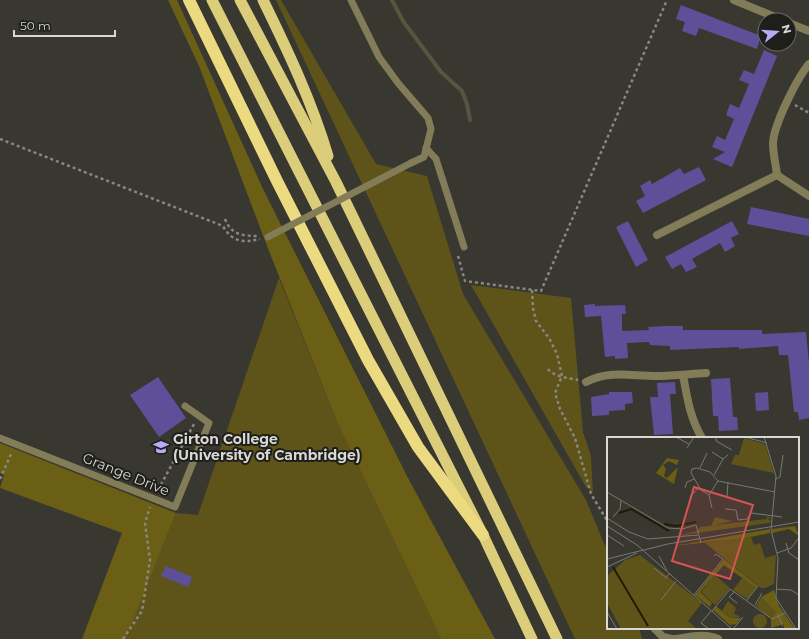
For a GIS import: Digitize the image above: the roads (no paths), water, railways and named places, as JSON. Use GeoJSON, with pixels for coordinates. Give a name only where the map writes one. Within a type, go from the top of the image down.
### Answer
{"type":"FeatureCollection","features":[{"type":"Feature","properties":{"kind":"highway"},"geometry":{"type":"LineString","coordinates":[[189,0],[277,181],[368,360],[418,447],[483,535]]}},
{"type":"Feature","properties":{"kind":"highway"},"geometry":{"type":"LineString","coordinates":[[212,0],[483,535],[532,639]]}},
{"type":"Feature","properties":{"kind":"highway"},"geometry":{"type":"LineString","coordinates":[[240,0],[336,182],[557,639]]}},
{"type":"Feature","properties":{"kind":"highway"},"geometry":{"type":"LineString","coordinates":[[262,0],[289,53],[316,117],[336,182]]}},
{"type":"Feature","properties":{"kind":"street"},"geometry":{"type":"LineString","coordinates":[[734,0],[763,12]]}},
{"type":"Feature","properties":{"kind":"street"},"geometry":{"type":"LineString","coordinates":[[797,27],[809,32]]}},
{"type":"Feature","properties":{"kind":"street"},"geometry":{"type":"LineString","coordinates":[[809,64],[802,72],[786,103],[773,142],[777,175],[809,196]]}},
{"type":"Feature","properties":{"kind":"street"},"geometry":{"type":"LineString","coordinates":[[658,235],[777,175]]}},
{"type":"Feature","properties":{"kind":"street"},"geometry":{"type":"LineString","coordinates":[[586,382],[597,376],[621,373],[655,376],[706,373]]}},
{"type":"Feature","properties":{"kind":"street"},"geometry":{"type":"LineString","coordinates":[[683,375],[690,413],[701,437]]}},
{"type":"Feature","properties":{"kind":"street"},"geometry":{"type":"LineString","coordinates":[[655,629],[663,637],[674,639],[703,635],[718,639]]}},
{"type":"Feature","properties":{"kind":"lane"},"geometry":{"type":"LineString","coordinates":[[268,237],[424,157],[431,129],[428,118],[398,83],[379,57],[351,0]]}},
{"type":"Feature","properties":{"kind":"lane"},"geometry":{"type":"LineString","coordinates":[[426,148],[436,159],[460,249]]}},
{"type":"Feature","properties":{"kind":"lane","name":"Grange Drive"},"geometry":{"type":"LineString","coordinates":[[0,438],[174,507],[209,422],[185,406]]}},
{"type":"Feature","properties":{"kind":"waterway"},"geometry":{"type":"LineString","coordinates":[[392,0],[403,21],[441,72],[462,91],[467,104],[470,120]]}},
{"type":"Feature","properties":{"kind":"place","name":"Girton College (University of Cambridge)"},"geometry":{"type":"Point","coordinates":[161,447]}}]}
